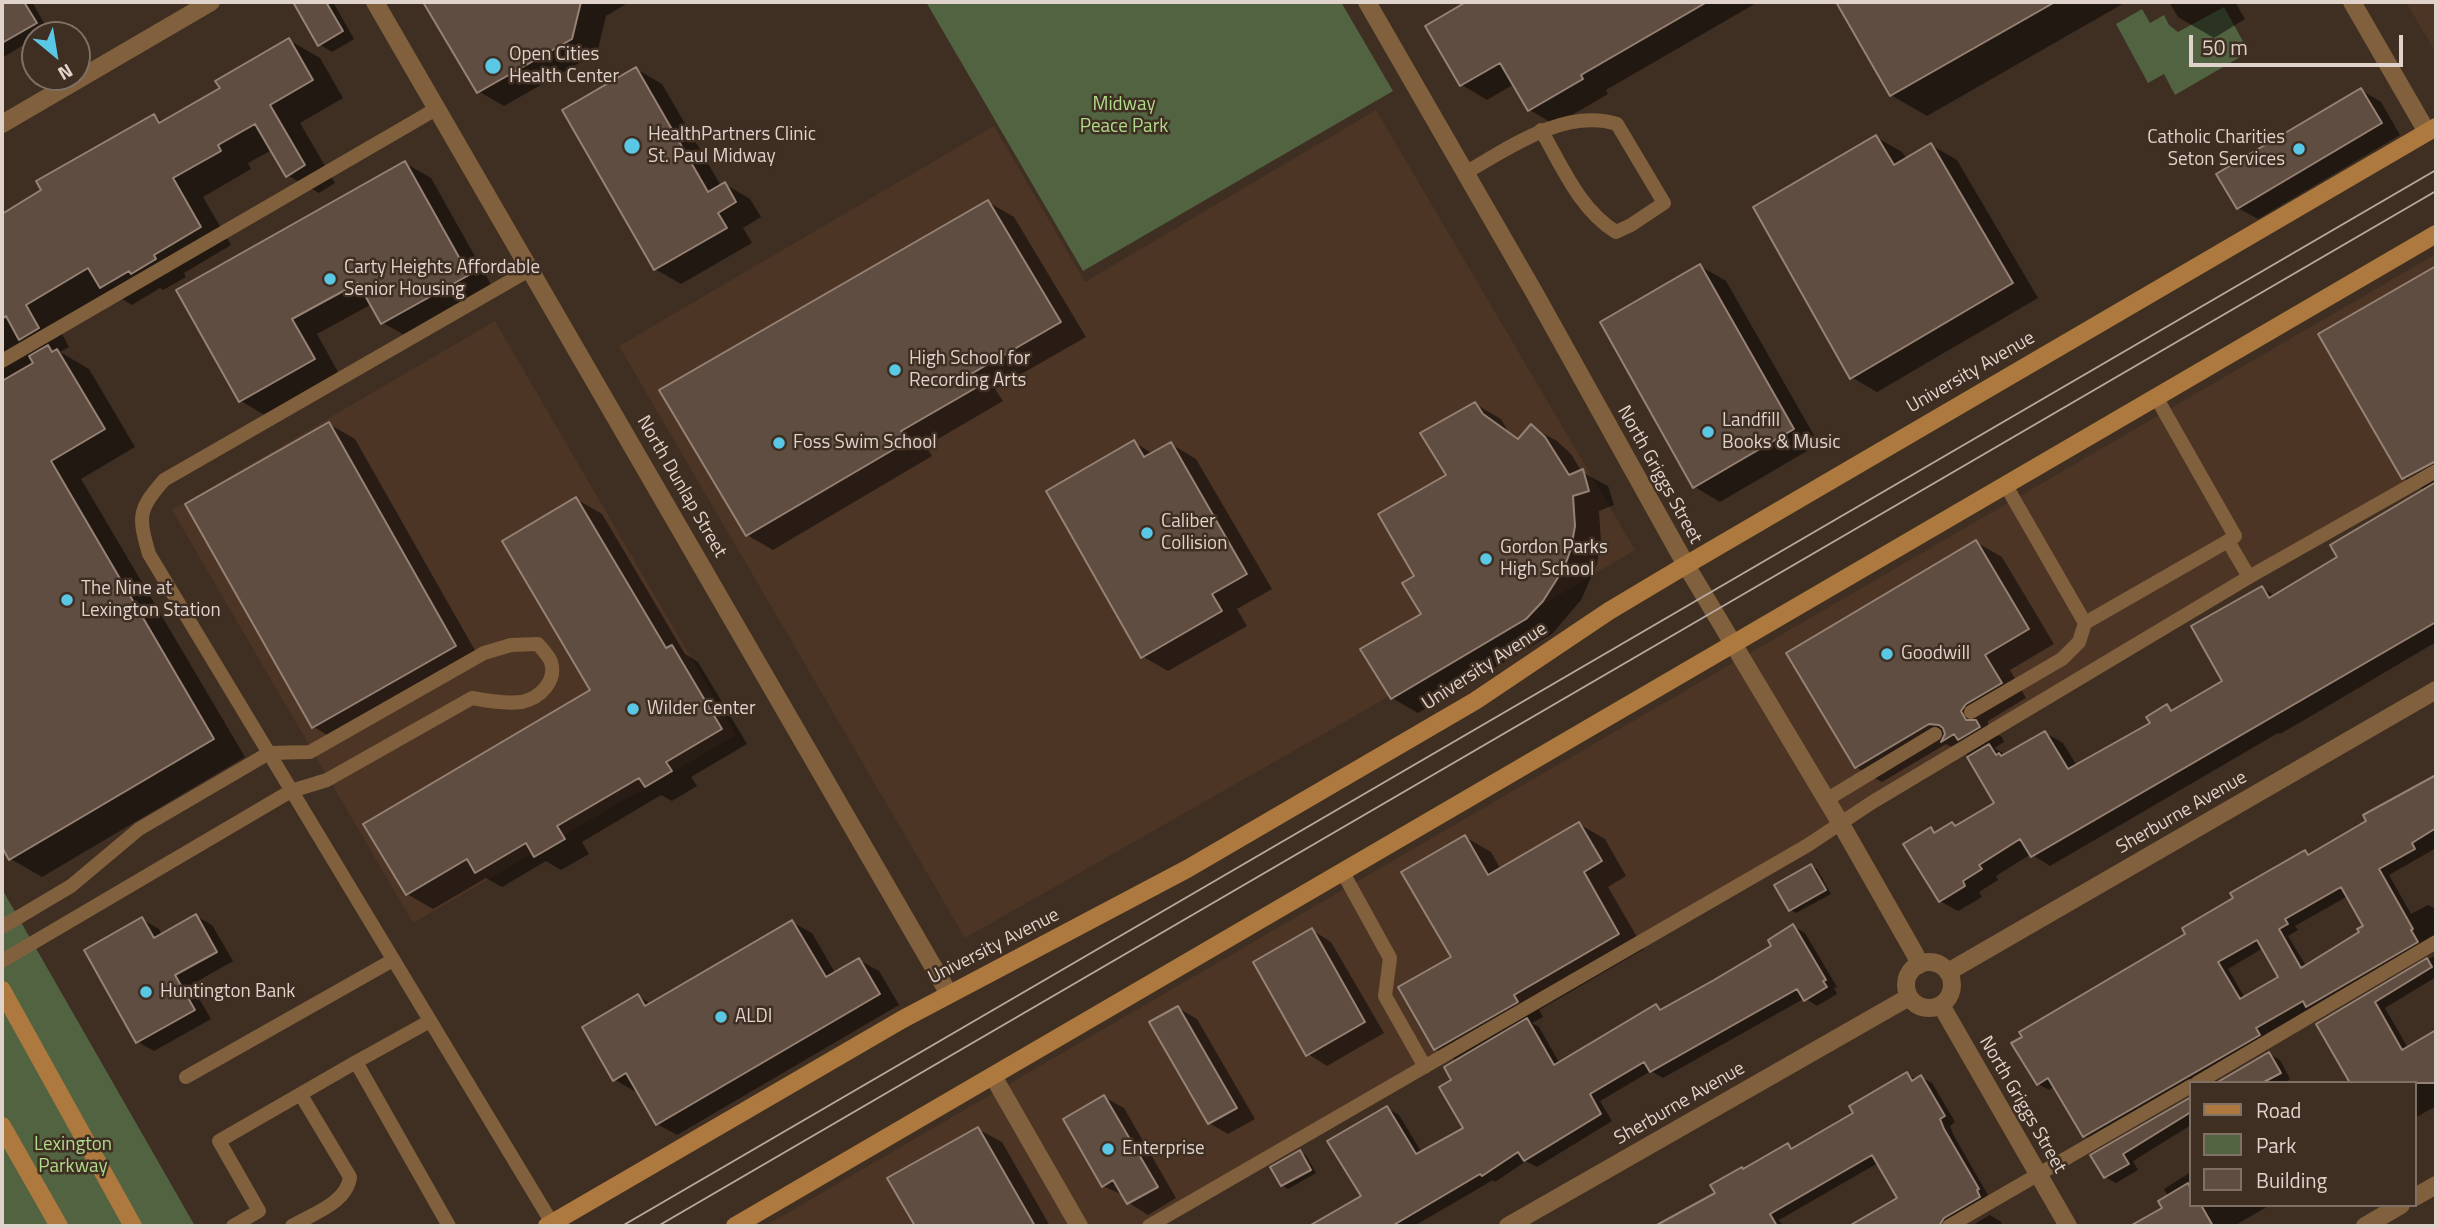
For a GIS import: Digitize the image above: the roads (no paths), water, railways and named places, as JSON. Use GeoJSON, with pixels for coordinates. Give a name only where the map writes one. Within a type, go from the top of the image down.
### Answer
{"type":"FeatureCollection","features":[{"type":"Feature","properties":{"kind":"main road","name":"University Avenue"},"geometry":{"type":"LineString","coordinates":[[549,1225],[949,994],[1187,869],[1475,701],[1609,611],[1686,565],[2432,129]]}},
{"type":"Feature","properties":{"kind":"main road"},"geometry":{"type":"LineString","coordinates":[[735,1226],[2436,234]]}},
{"type":"Feature","properties":{"kind":"main road"},"geometry":{"type":"LineString","coordinates":[[2,990],[133,1226]]}},
{"type":"Feature","properties":{"kind":"main road"},"geometry":{"type":"LineString","coordinates":[[2,1126],[59,1226]]}},
{"type":"Feature","properties":{"kind":"street"},"geometry":{"type":"LineString","coordinates":[[2,124],[211,2]]}},
{"type":"Feature","properties":{"kind":"street","name":"North Dunlap Street"},"geometry":{"type":"LineString","coordinates":[[375,2],[949,994]]}},
{"type":"Feature","properties":{"kind":"street","name":"North Griggs Street"},"geometry":{"type":"LineString","coordinates":[[1367,2],[1466,172],[1686,565],[1841,824],[1919,965]]}},
{"type":"Feature","properties":{"kind":"street"},"geometry":{"type":"LineString","coordinates":[[2352,2],[2432,129]]}},
{"type":"Feature","properties":{"kind":"street","name":"Sherburne Avenue"},"geometry":{"type":"LineString","coordinates":[[1948,972],[2436,690]]}},
{"type":"Feature","properties":{"kind":"street"},"geometry":{"type":"LineString","coordinates":[[1938,964],[1948,972],[1952,981],[1952,992],[1941,1005],[1924,1008],[1916,1005],[1909,997],[1907,981],[1913,969],[1919,965],[1938,964]]}},
{"type":"Feature","properties":{"kind":"street","name":"Sherburne Avenue"},"geometry":{"type":"LineString","coordinates":[[1508,1226],[1909,997]]}},
{"type":"Feature","properties":{"kind":"street","name":"North Griggs Street"},"geometry":{"type":"LineString","coordinates":[[1941,1005],[2067,1226]]}},
{"type":"Feature","properties":{"kind":"street"},"geometry":{"type":"LineString","coordinates":[[993,1076],[1080,1226]]}},
{"type":"Feature","properties":{"kind":"street"},"geometry":{"type":"LineString","coordinates":[[2417,1196],[2436,1185]]}},
{"type":"Feature","properties":{"kind":"street"},"geometry":{"type":"LineString","coordinates":[[2365,1226],[2398,1207]]}},
{"type":"Feature","properties":{"kind":"lane"},"geometry":{"type":"LineString","coordinates":[[2,361],[436,109]]}},
{"type":"Feature","properties":{"kind":"lane"},"geometry":{"type":"LineString","coordinates":[[1466,172],[1541,130],[1601,119],[1617,124],[1664,203],[1616,232],[1601,222],[1580,198],[1541,130]]}},
{"type":"Feature","properties":{"kind":"lane"},"geometry":{"type":"LineString","coordinates":[[531,269],[164,480],[147,500],[140,525],[149,554],[430,1021],[549,1225]]}},
{"type":"Feature","properties":{"kind":"lane"},"geometry":{"type":"LineString","coordinates":[[1971,712],[2062,659],[2079,642],[2085,623],[2235,536],[2156,397]]}},
{"type":"Feature","properties":{"kind":"lane"},"geometry":{"type":"LineString","coordinates":[[1149,1226],[1808,845],[1883,796],[2249,577],[2436,471]]}},
{"type":"Feature","properties":{"kind":"lane"},"geometry":{"type":"LineString","coordinates":[[2005,484],[2085,623]]}},
{"type":"Feature","properties":{"kind":"lane"},"geometry":{"type":"LineString","coordinates":[[2228,541],[2249,577]]}},
{"type":"Feature","properties":{"kind":"lane"},"geometry":{"type":"LineString","coordinates":[[2,927],[71,886],[139,829],[270,753],[310,752],[484,653],[511,645],[538,644],[551,661],[552,679],[541,694],[523,702],[472,698],[327,780],[291,791],[2,961]]}},
{"type":"Feature","properties":{"kind":"lane"},"geometry":{"type":"LineString","coordinates":[[1826,800],[1935,734]]}},
{"type":"Feature","properties":{"kind":"lane"},"geometry":{"type":"LineString","coordinates":[[1342,871],[1390,958],[1385,996],[1425,1067]]}},
{"type":"Feature","properties":{"kind":"lane"},"geometry":{"type":"LineString","coordinates":[[2200,1081],[2436,942]]}},
{"type":"Feature","properties":{"kind":"lane"},"geometry":{"type":"LineString","coordinates":[[186,1077],[393,960]]}},
{"type":"Feature","properties":{"kind":"lane"},"geometry":{"type":"LineString","coordinates":[[243,1224],[259,1212],[219,1141],[430,1021]]}},
{"type":"Feature","properties":{"kind":"lane"},"geometry":{"type":"LineString","coordinates":[[356,1062],[449,1226]]}},
{"type":"Feature","properties":{"kind":"lane"},"geometry":{"type":"LineString","coordinates":[[1949,1226],[2190,1087]]}},
{"type":"Feature","properties":{"kind":"lane"},"geometry":{"type":"LineString","coordinates":[[292,1226],[342,1196],[349,1187],[349,1177],[301,1095]]}},
{"type":"Feature","properties":{"kind":"tram line"},"geometry":{"type":"LineString","coordinates":[[622,1226],[2436,170]]}},
{"type":"Feature","properties":{"kind":"tram line"},"geometry":{"type":"LineString","coordinates":[[658,1226],[2436,191]]}},
{"type":"Feature","properties":{"kind":"place","name":"Open Cities Health Center"},"geometry":{"type":"Point","coordinates":[493,66]}},
{"type":"Feature","properties":{"kind":"place","name":"HealthPartners Clinic St. Paul Midway"},"geometry":{"type":"Point","coordinates":[632,146]}},
{"type":"Feature","properties":{"kind":"place","name":"Catholic Charities Seton Services"},"geometry":{"type":"Point","coordinates":[2299,149]}},
{"type":"Feature","properties":{"kind":"place","name":"Carty Heights Affordable Senior Housing"},"geometry":{"type":"Point","coordinates":[330,279]}},
{"type":"Feature","properties":{"kind":"place","name":"High School for Recording Arts"},"geometry":{"type":"Point","coordinates":[895,370]}},
{"type":"Feature","properties":{"kind":"place","name":"Landfill Books & Music"},"geometry":{"type":"Point","coordinates":[1708,432]}},
{"type":"Feature","properties":{"kind":"place","name":"Foss Swim School"},"geometry":{"type":"Point","coordinates":[779,443]}},
{"type":"Feature","properties":{"kind":"place","name":"Caliber Collision"},"geometry":{"type":"Point","coordinates":[1147,533]}},
{"type":"Feature","properties":{"kind":"place","name":"Gordon Parks High School"},"geometry":{"type":"Point","coordinates":[1486,559]}},
{"type":"Feature","properties":{"kind":"place","name":"The Nine at Lexington Station"},"geometry":{"type":"Point","coordinates":[67,600]}},
{"type":"Feature","properties":{"kind":"place","name":"Goodwill"},"geometry":{"type":"Point","coordinates":[1887,654]}},
{"type":"Feature","properties":{"kind":"place","name":"Wilder Center"},"geometry":{"type":"Point","coordinates":[633,709]}},
{"type":"Feature","properties":{"kind":"place","name":"Huntington Bank"},"geometry":{"type":"Point","coordinates":[146,992]}},
{"type":"Feature","properties":{"kind":"place","name":"ALDI"},"geometry":{"type":"Point","coordinates":[721,1017]}},
{"type":"Feature","properties":{"kind":"place","name":"Enterprise"},"geometry":{"type":"Point","coordinates":[1108,1149]}},
{"type":"Feature","properties":{"kind":"park label","name":"Midway Peace Park"},"geometry":{"type":"Point","coordinates":[1124,116]}},
{"type":"Feature","properties":{"kind":"park label","name":"Lexington Parkway"},"geometry":{"type":"Point","coordinates":[73,1156]}}]}
